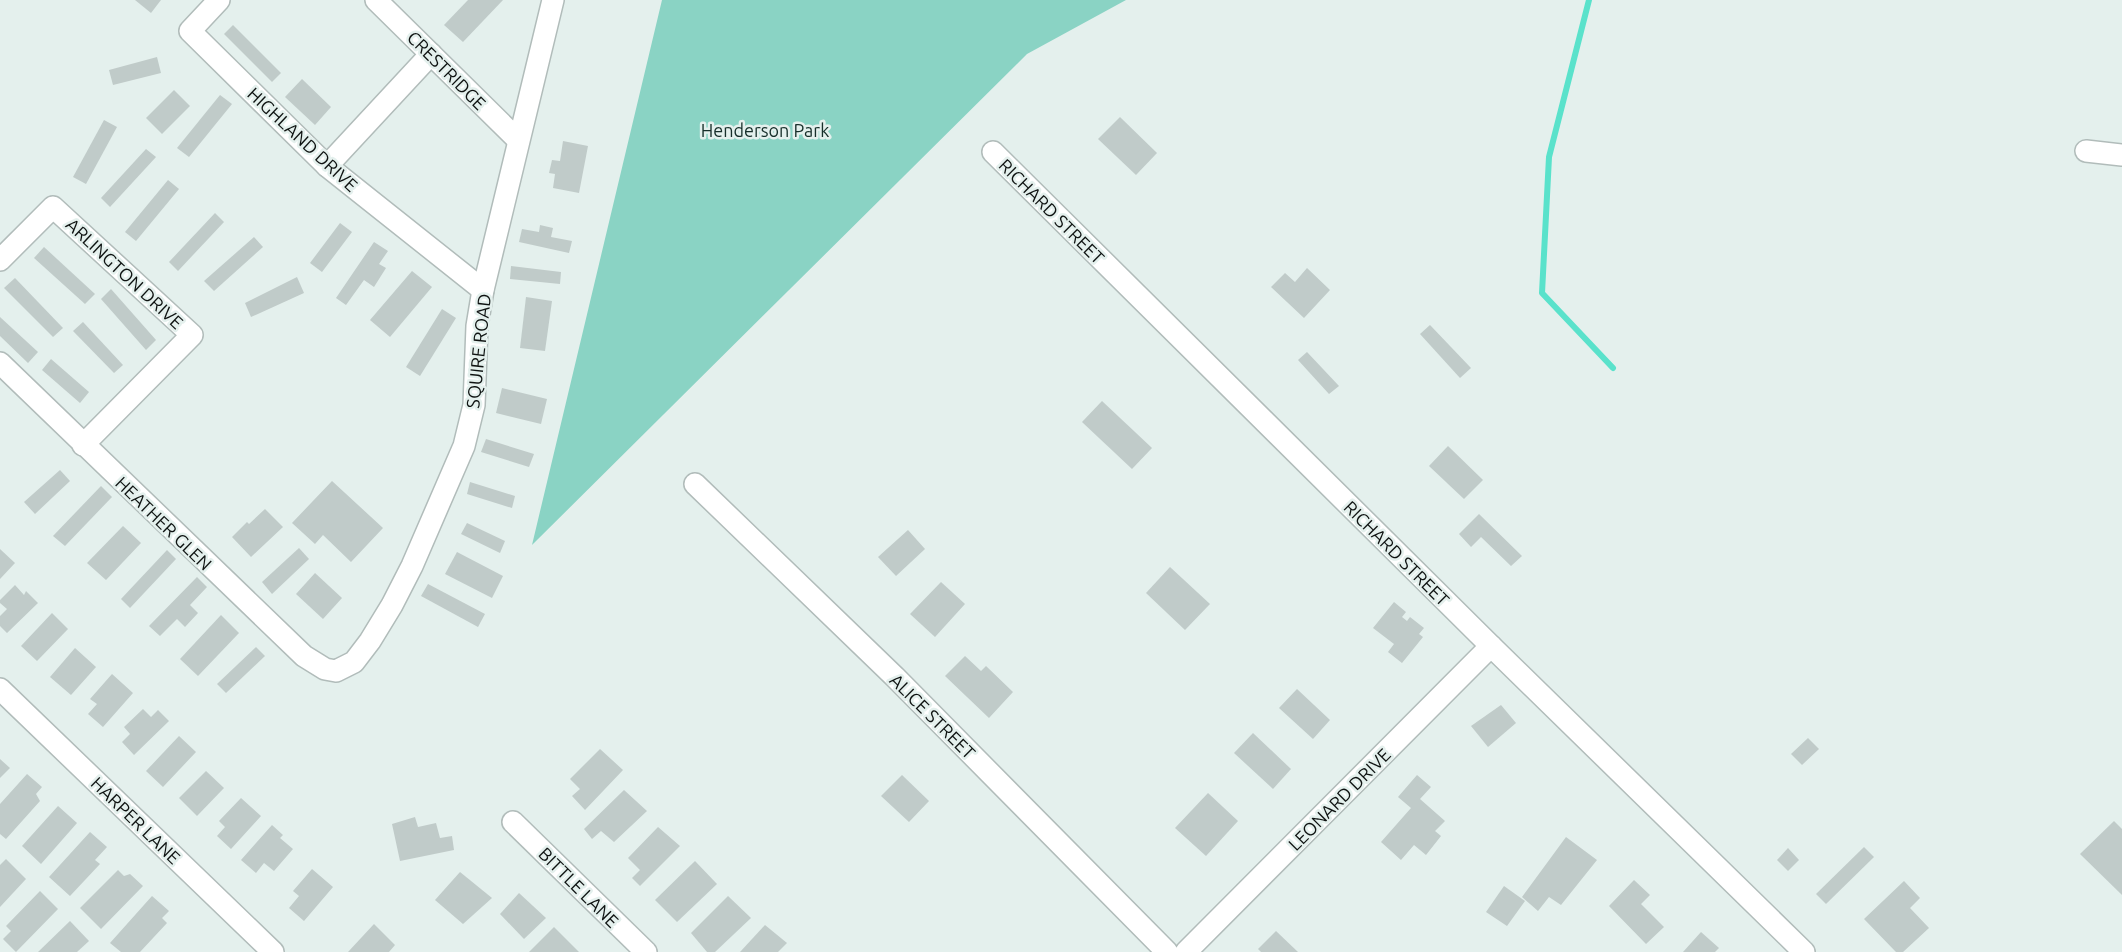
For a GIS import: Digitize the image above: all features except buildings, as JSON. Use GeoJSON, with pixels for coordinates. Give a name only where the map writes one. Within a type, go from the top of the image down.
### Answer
{"type":"FeatureCollection","features":[{"type":"Feature","properties":{"kind":"street","name":"HIGHLAND DRIVE"},"geometry":{"type":"LineString","coordinates":[[219,0],[190,31],[327,166],[483,290]]}},
{"type":"Feature","properties":{"kind":"street","name":"CRESTRIDGE"},"geometry":{"type":"LineString","coordinates":[[376,0],[518,140]]}},
{"type":"Feature","properties":{"kind":"street","name":"SQUIRE ROAD"},"geometry":{"type":"LineString","coordinates":[[336,671],[354,662],[392,605],[412,566],[464,446],[474,405],[477,326],[483,290],[553,0]]}},
{"type":"Feature","properties":{"kind":"street"},"geometry":{"type":"LineString","coordinates":[[327,166],[431,54]]}},
{"type":"Feature","properties":{"kind":"street"},"geometry":{"type":"LineString","coordinates":[[2086,151],[2122,155]]}},
{"type":"Feature","properties":{"kind":"street","name":"RICHARD STREET"},"geometry":{"type":"LineString","coordinates":[[993,152],[1803,952]]}},
{"type":"Feature","properties":{"kind":"street","name":"ARLINGTON DRIVE"},"geometry":{"type":"LineString","coordinates":[[0,260],[53,207],[192,335],[83,445]]}},
{"type":"Feature","properties":{"kind":"street","name":"HEATHER GLEN"},"geometry":{"type":"LineString","coordinates":[[0,363],[304,656],[325,669],[336,671]]}},
{"type":"Feature","properties":{"kind":"street","name":"ALICE STREET"},"geometry":{"type":"LineString","coordinates":[[695,484],[895,677],[1167,952]]}},
{"type":"Feature","properties":{"kind":"street","name":"LEONARD DRIVE"},"geometry":{"type":"LineString","coordinates":[[1186,952],[1491,646]]}},
{"type":"Feature","properties":{"kind":"street","name":"HARPER LANE"},"geometry":{"type":"LineString","coordinates":[[0,689],[273,952]]}},
{"type":"Feature","properties":{"kind":"street","name":"BITTLE LANE"},"geometry":{"type":"LineString","coordinates":[[513,822],[646,952]]}},
{"type":"Feature","properties":{"kind":"green space","name":"Henderson Park"},"geometry":{"type":"Polygon","coordinates":[[[662,0],[1126,0],[1027,54],[532,545],[662,0]]]}},
{"type":"Feature","properties":{"kind":"waterway"},"geometry":{"type":"LineString","coordinates":[[1589,0],[1549,157],[1542,293],[1613,368]]}}]}
